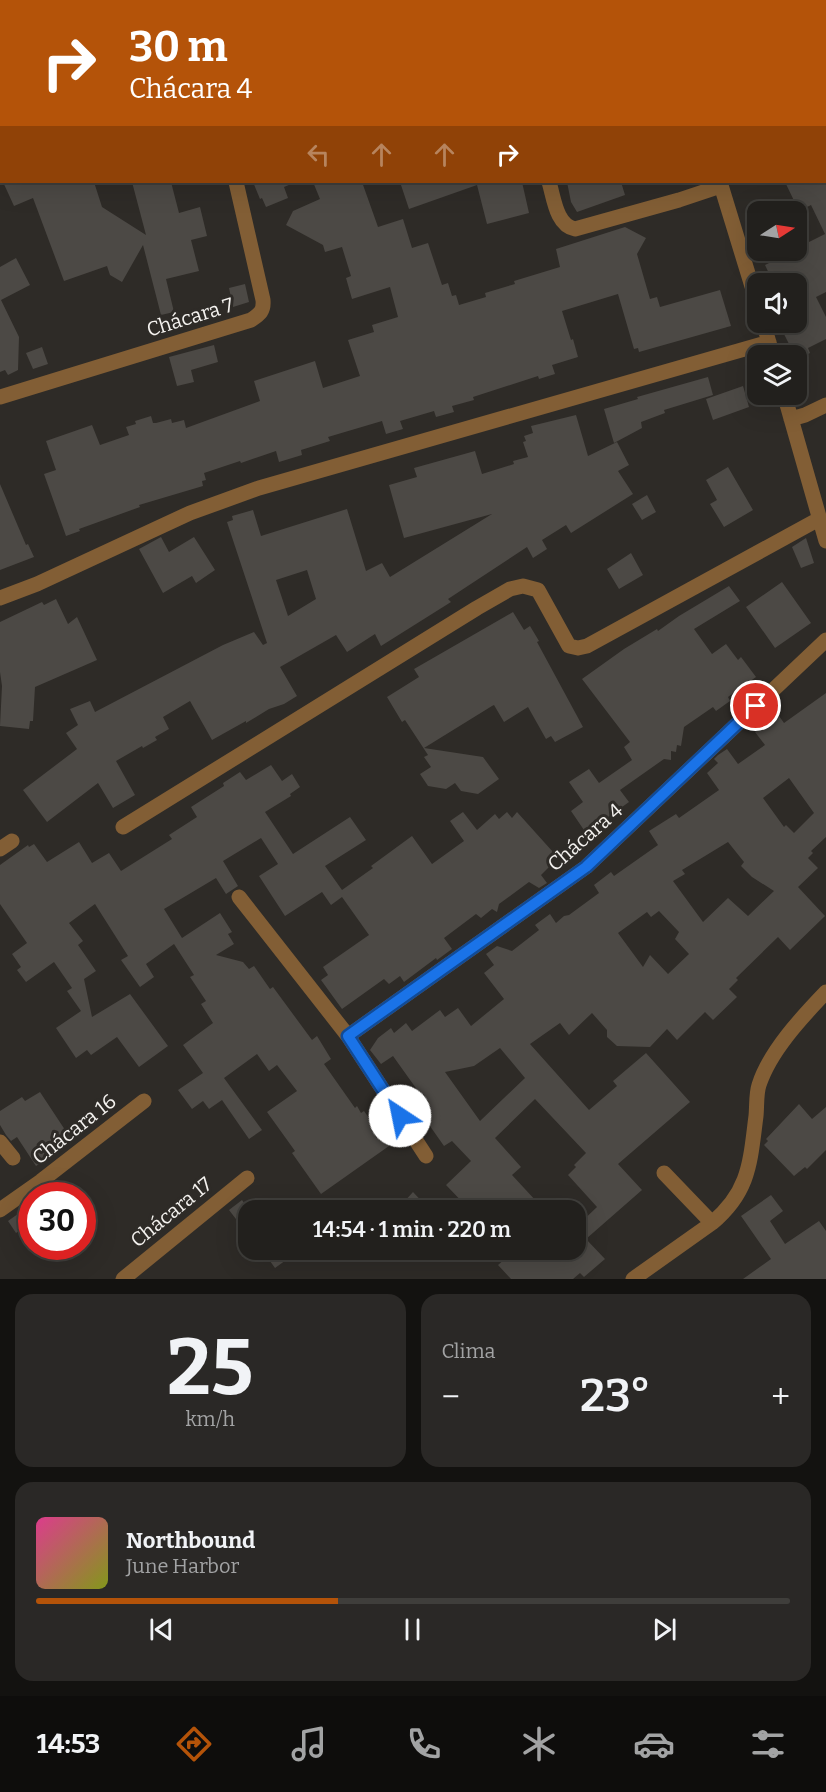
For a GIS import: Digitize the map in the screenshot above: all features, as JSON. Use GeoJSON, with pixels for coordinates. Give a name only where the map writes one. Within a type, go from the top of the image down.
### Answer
{"type":"FeatureCollection","features":[{"type":"Feature","properties":{"kind":"street","name":"Chácara 7"},"geometry":{"type":"LineString","coordinates":[[0,397],[251,320],[260,314],[264,309],[263,300],[236,183]]}},
{"type":"Feature","properties":{"kind":"street"},"geometry":{"type":"LineString","coordinates":[[549,183],[560,218],[568,228],[575,229],[679,200],[720,184],[748,273]]}},
{"type":"Feature","properties":{"kind":"street"},"geometry":{"type":"LineString","coordinates":[[0,598],[37,584],[190,513],[259,488],[747,356]]}},
{"type":"Feature","properties":{"kind":"street"},"geometry":{"type":"LineString","coordinates":[[787,405],[826,542]]}},
{"type":"Feature","properties":{"kind":"street"},"geometry":{"type":"LineString","coordinates":[[791,419],[826,405]]}},
{"type":"Feature","properties":{"kind":"street"},"geometry":{"type":"LineString","coordinates":[[123,828],[510,589],[523,586],[538,590],[569,646],[578,648],[586,646],[819,519]]}},
{"type":"Feature","properties":{"kind":"street","name":"Chácara 4"},"geometry":{"type":"LineString","coordinates":[[348,1036],[586,867],[826,640]]}},
{"type":"Feature","properties":{"kind":"street"},"geometry":{"type":"LineString","coordinates":[[239,897],[348,1036],[426,1156]]}},
{"type":"Feature","properties":{"kind":"street"},"geometry":{"type":"LineString","coordinates":[[633,1279],[726,1211],[744,1184],[750,1166],[759,1085],[795,1025],[826,992]]}},
{"type":"Feature","properties":{"kind":"street","name":"Chácara 16"},"geometry":{"type":"LineString","coordinates":[[0,1210],[144,1101]]}},
{"type":"Feature","properties":{"kind":"street"},"geometry":{"type":"LineString","coordinates":[[0,1142],[13,1158]]}},
{"type":"Feature","properties":{"kind":"street"},"geometry":{"type":"LineString","coordinates":[[664,1173],[712,1223]]}},
{"type":"Feature","properties":{"kind":"street","name":"Chácara 17"},"geometry":{"type":"LineString","coordinates":[[123,1279],[247,1178]]}},
{"type":"Feature","properties":{"kind":"building"},"geometry":{"type":"Polygon","coordinates":[[[3,183],[94,183],[102,207],[146,235],[132,183],[171,183],[179,213],[200,207],[207,236],[191,240],[199,271],[166,279],[174,312],[161,315],[143,245],[122,282],[110,275],[107,266],[64,281],[33,198],[14,206],[3,183]]]}},
{"type":"Feature","properties":{"kind":"building"},"geometry":{"type":"Polygon","coordinates":[[[253,183],[294,183],[284,187],[288,198],[266,207],[262,198],[260,199],[253,183]]]}},
{"type":"Feature","properties":{"kind":"building"},"geometry":{"type":"Polygon","coordinates":[[[313,183],[362,183],[378,227],[403,219],[412,248],[428,243],[442,285],[448,283],[452,296],[456,295],[459,305],[486,297],[485,293],[515,284],[514,281],[560,267],[556,249],[625,227],[646,238],[637,254],[650,299],[657,297],[660,307],[720,290],[731,326],[639,352],[638,348],[634,349],[618,294],[562,311],[578,357],[552,365],[555,374],[539,379],[538,376],[473,397],[474,400],[452,406],[454,412],[436,417],[434,411],[400,421],[403,429],[386,434],[382,421],[328,437],[330,441],[301,450],[302,455],[279,462],[276,451],[241,463],[240,461],[204,473],[206,480],[202,481],[203,486],[139,505],[140,507],[66,536],[44,474],[56,470],[46,441],[92,425],[100,445],[129,435],[126,427],[136,424],[135,421],[151,416],[153,423],[171,419],[172,423],[184,420],[186,428],[260,401],[254,381],[315,361],[323,388],[360,376],[348,340],[374,332],[372,325],[398,317],[390,287],[352,299],[346,278],[351,276],[342,247],[325,252],[323,245],[286,225],[293,211],[320,199],[313,183]]]}},
{"type":"Feature","properties":{"kind":"building"},"geometry":{"type":"Polygon","coordinates":[[[400,183],[522,183],[529,213],[487,224],[477,185],[409,209],[400,183]]]}},
{"type":"Feature","properties":{"kind":"building"},"geometry":{"type":"Polygon","coordinates":[[[567,183],[621,183],[625,195],[577,212],[571,202],[567,183]]]}},
{"type":"Feature","properties":{"kind":"building"},"geometry":{"type":"Polygon","coordinates":[[[785,183],[826,183],[826,292],[816,297],[826,317],[826,339],[808,348],[810,353],[807,355],[807,345],[790,345],[784,333],[807,333],[807,273],[769,273],[765,265],[773,261],[807,261],[807,243],[825,234],[811,205],[807,207],[807,201],[794,201],[785,183]]]}},
{"type":"Feature","properties":{"kind":"building"},"geometry":{"type":"Polygon","coordinates":[[[16,258],[30,285],[1,300],[19,337],[18,370],[8,375],[5,370],[0,372],[0,267],[16,258]]]}},
{"type":"Feature","properties":{"kind":"building"},"geometry":{"type":"Polygon","coordinates":[[[245,284],[249,302],[233,307],[229,288],[245,284]]]}},
{"type":"Feature","properties":{"kind":"building"},"geometry":{"type":"Polygon","coordinates":[[[214,345],[218,362],[191,370],[194,382],[177,386],[169,357],[214,345]]]}},
{"type":"Feature","properties":{"kind":"building"},"geometry":{"type":"Polygon","coordinates":[[[42,347],[48,364],[33,369],[26,353],[42,347]]]}},
{"type":"Feature","properties":{"kind":"building"},"geometry":{"type":"Polygon","coordinates":[[[708,377],[713,395],[664,410],[665,413],[641,422],[642,428],[614,443],[604,409],[708,377]]]}},
{"type":"Feature","properties":{"kind":"building"},"geometry":{"type":"Polygon","coordinates":[[[743,386],[749,407],[713,420],[706,399],[743,386]]]}},
{"type":"Feature","properties":{"kind":"building"},"geometry":{"type":"Polygon","coordinates":[[[576,415],[588,456],[617,442],[629,465],[618,471],[633,494],[571,533],[566,525],[542,540],[547,549],[533,558],[527,547],[448,599],[451,602],[381,646],[375,634],[347,652],[336,635],[280,667],[297,696],[212,740],[190,701],[163,717],[169,729],[155,737],[157,740],[116,761],[135,795],[113,808],[98,783],[47,822],[23,790],[77,749],[66,733],[78,725],[70,709],[90,701],[95,712],[223,645],[254,632],[263,645],[267,643],[227,522],[233,520],[232,516],[253,510],[261,536],[347,509],[366,571],[382,563],[390,577],[492,514],[404,538],[389,485],[417,477],[414,468],[475,451],[482,474],[514,464],[513,461],[528,457],[523,442],[526,441],[524,436],[533,433],[531,426],[576,415]],[[307,570],[276,580],[288,616],[316,599],[307,570]]]}},
{"type":"Feature","properties":{"kind":"building"},"geometry":{"type":"Polygon","coordinates":[[[728,467],[753,510],[724,527],[710,504],[717,500],[706,480],[728,467]]]}},
{"type":"Feature","properties":{"kind":"building"},"geometry":{"type":"Polygon","coordinates":[[[0,484],[26,545],[28,544],[34,557],[0,570],[0,484]]]}},
{"type":"Feature","properties":{"kind":"building"},"geometry":{"type":"Polygon","coordinates":[[[647,495],[656,512],[642,520],[632,504],[647,495]]]}},
{"type":"Feature","properties":{"kind":"building"},"geometry":{"type":"Polygon","coordinates":[[[161,537],[169,552],[194,537],[215,570],[196,583],[192,576],[163,593],[139,549],[161,537]]]}},
{"type":"Feature","properties":{"kind":"building"},"geometry":{"type":"Polygon","coordinates":[[[806,538],[814,563],[801,568],[792,547],[806,538]]]}},
{"type":"Feature","properties":{"kind":"building"},"geometry":{"type":"Polygon","coordinates":[[[631,553],[643,575],[619,589],[607,569],[631,553]]]}},
{"type":"Feature","properties":{"kind":"building"},"geometry":{"type":"Polygon","coordinates":[[[782,582],[811,623],[775,648],[746,607],[782,582]]]}},
{"type":"Feature","properties":{"kind":"building"},"geometry":{"type":"Polygon","coordinates":[[[729,586],[740,601],[694,629],[712,654],[726,644],[738,660],[741,657],[756,677],[728,697],[730,701],[716,711],[713,707],[684,727],[681,746],[677,745],[676,752],[671,751],[671,760],[664,759],[620,790],[629,802],[586,833],[571,811],[583,802],[569,782],[589,769],[599,783],[632,760],[624,747],[630,742],[582,679],[624,649],[657,629],[658,631],[729,586]]]}},
{"type":"Feature","properties":{"kind":"building"},"geometry":{"type":"Polygon","coordinates":[[[56,599],[68,624],[77,617],[97,660],[35,687],[33,721],[30,721],[29,729],[0,726],[2,686],[0,622],[42,602],[44,605],[56,599]]]}},
{"type":"Feature","properties":{"kind":"building"},"geometry":{"type":"Polygon","coordinates":[[[513,612],[524,630],[530,626],[583,727],[555,742],[551,736],[546,739],[528,707],[504,722],[494,705],[424,748],[483,757],[499,779],[478,794],[461,791],[455,783],[446,789],[428,786],[420,774],[431,767],[424,757],[428,755],[405,720],[402,722],[387,697],[419,677],[414,669],[513,612]]]}},
{"type":"Feature","properties":{"kind":"building"},"geometry":{"type":"Polygon","coordinates":[[[826,693],[826,837],[811,851],[813,853],[808,858],[818,868],[798,887],[825,916],[790,950],[778,937],[736,978],[738,980],[729,989],[737,997],[713,1020],[705,1012],[677,1040],[667,1029],[650,1047],[617,1046],[607,1037],[607,1030],[592,1013],[569,1035],[560,1023],[530,1044],[589,1110],[617,1086],[613,1081],[646,1053],[690,1102],[618,1164],[642,1190],[586,1239],[586,1217],[597,1207],[568,1175],[586,1153],[535,1099],[495,1138],[521,1167],[512,1175],[535,1200],[460,1200],[446,1185],[471,1161],[452,1141],[444,1146],[413,1106],[423,1098],[393,1056],[381,1064],[370,1050],[378,1038],[391,1028],[394,1033],[406,1023],[412,1031],[440,1010],[445,1017],[458,1008],[471,1026],[504,999],[484,973],[494,965],[486,954],[497,946],[512,951],[539,930],[535,925],[550,914],[556,923],[599,893],[594,885],[611,872],[614,876],[658,845],[649,831],[676,814],[679,818],[719,790],[707,773],[718,763],[714,759],[718,755],[727,749],[738,764],[765,745],[755,732],[779,716],[784,723],[826,693]],[[789,778],[763,798],[784,827],[786,825],[794,833],[814,813],[789,778]],[[728,842],[682,870],[685,874],[673,881],[703,922],[728,898],[748,916],[774,891],[752,877],[741,866],[744,862],[728,842]],[[659,911],[651,917],[647,912],[618,933],[643,967],[650,955],[668,974],[689,954],[675,939],[679,932],[659,911]],[[500,1048],[474,1066],[445,1072],[480,1121],[525,1078],[500,1048]]]}},
{"type":"Feature","properties":{"kind":"building"},"geometry":{"type":"Polygon","coordinates":[[[271,765],[282,781],[292,774],[300,787],[290,794],[291,796],[265,812],[293,854],[350,817],[366,840],[325,866],[342,890],[412,836],[432,864],[464,841],[450,821],[463,812],[477,830],[495,814],[499,819],[507,812],[512,818],[517,812],[553,852],[547,858],[552,864],[541,875],[547,883],[539,888],[529,882],[499,904],[497,912],[492,909],[481,918],[476,914],[444,938],[452,949],[437,960],[436,958],[404,982],[400,976],[389,984],[384,979],[342,1009],[321,980],[328,975],[323,967],[369,935],[342,897],[331,905],[322,892],[285,916],[259,876],[278,864],[261,838],[223,861],[238,886],[226,894],[216,878],[164,909],[182,938],[220,913],[232,932],[228,934],[234,944],[216,955],[243,962],[249,969],[254,966],[270,989],[273,987],[312,1040],[317,1036],[331,1059],[324,1064],[355,1108],[357,1106],[361,1113],[364,1111],[389,1146],[321,1194],[292,1153],[295,1151],[267,1112],[297,1091],[277,1065],[269,1071],[257,1054],[224,1078],[262,1130],[249,1139],[222,1100],[209,1109],[203,1101],[192,1109],[178,1090],[203,1073],[183,1045],[213,1023],[201,1004],[206,1001],[190,977],[194,975],[174,944],[146,964],[154,977],[140,987],[121,960],[128,956],[95,904],[69,923],[83,941],[78,945],[96,971],[84,979],[92,1017],[130,994],[168,1046],[139,1067],[117,1037],[91,1055],[87,1050],[76,1058],[56,1028],[81,1011],[67,991],[72,988],[54,962],[26,982],[17,970],[21,967],[12,954],[27,943],[0,904],[0,865],[28,845],[29,847],[34,844],[47,862],[79,842],[92,863],[109,853],[121,871],[172,839],[169,835],[197,817],[191,807],[224,786],[223,783],[240,772],[246,780],[271,765]]]}},
{"type":"Feature","properties":{"kind":"building"},"geometry":{"type":"Polygon","coordinates":[[[40,1092],[73,1142],[36,1166],[17,1137],[11,1141],[6,1135],[0,1125],[0,1111],[22,1097],[25,1101],[40,1092]]]}},
{"type":"Feature","properties":{"kind":"building"},"geometry":{"type":"Polygon","coordinates":[[[799,1104],[812,1119],[826,1107],[826,1150],[807,1169],[805,1167],[794,1176],[764,1145],[768,1141],[766,1139],[799,1104]]]}},
{"type":"Feature","properties":{"kind":"building"},"geometry":{"type":"Polygon","coordinates":[[[413,1192],[421,1200],[406,1200],[413,1192]]]}},
{"type":"Feature","properties":{"kind":"building"},"geometry":{"type":"Polygon","coordinates":[[[771,1195],[783,1211],[770,1221],[785,1244],[819,1221],[826,1231],[826,1279],[743,1279],[771,1259],[741,1216],[771,1195]]]}},
{"type":"Feature","properties":{"kind":"building"},"geometry":{"type":"Polygon","coordinates":[[[238,1203],[238,1222],[229,1210],[238,1203]]]}},
{"type":"Feature","properties":{"kind":"building"},"geometry":{"type":"Polygon","coordinates":[[[18,1214],[18,1232],[16,1233],[8,1221],[18,1214]]]}},
{"type":"Feature","properties":{"kind":"building"},"geometry":{"type":"Polygon","coordinates":[[[586,1239],[605,1259],[584,1277],[580,1273],[573,1279],[511,1279],[498,1265],[504,1260],[586,1260],[586,1239]]]}},
{"type":"Feature","properties":{"kind":"building"},"geometry":{"type":"Polygon","coordinates":[[[269,1260],[286,1260],[275,1268],[269,1260]]]}},
{"type":"Feature","properties":{"kind":"route"},"geometry":{"type":"LineString","coordinates":[[400,1116],[348,1036],[586,867],[756,706]]}}]}
